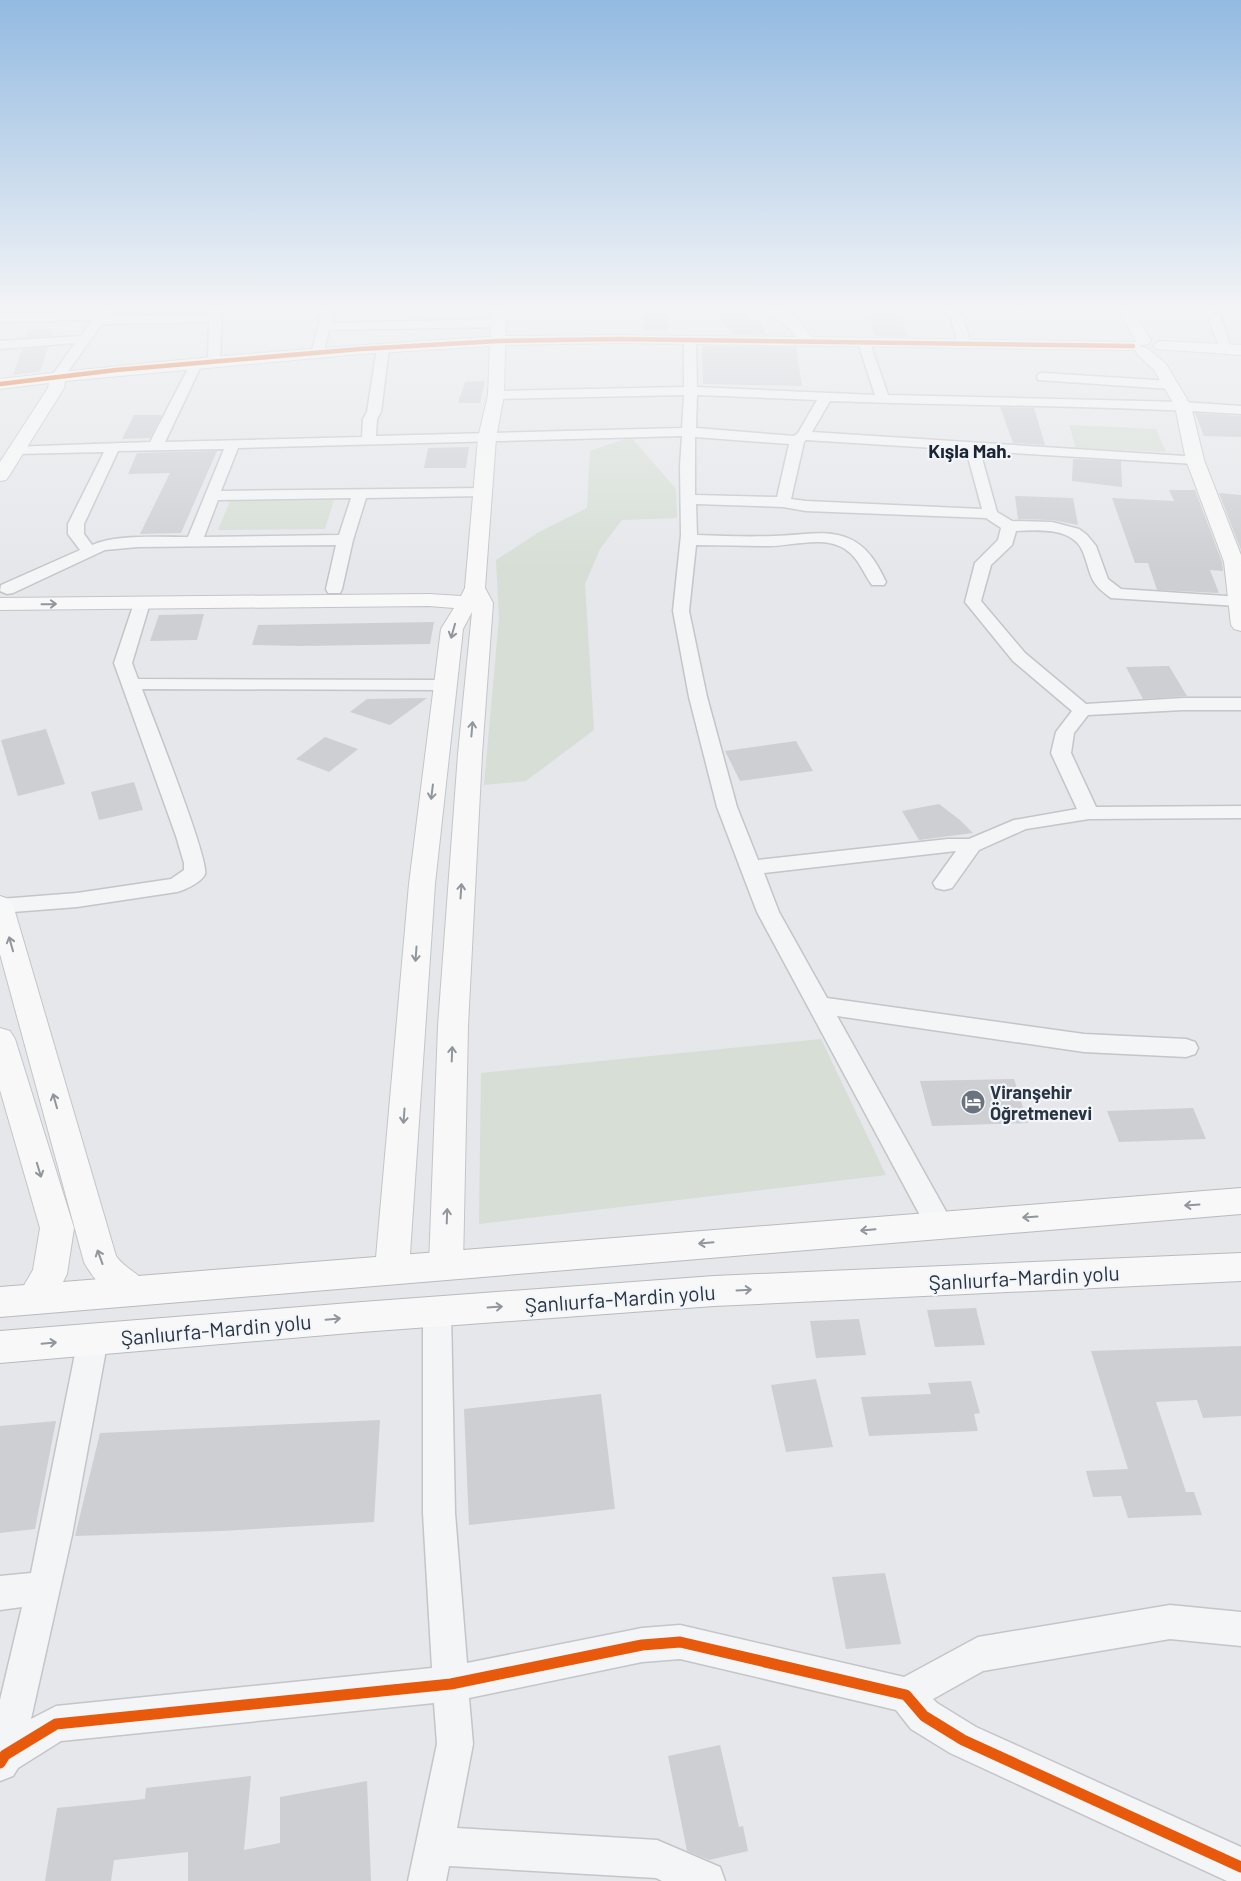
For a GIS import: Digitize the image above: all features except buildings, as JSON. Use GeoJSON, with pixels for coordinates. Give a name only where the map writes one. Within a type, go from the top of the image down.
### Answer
{"type":"FeatureCollection","features":[{"type":"Feature","properties":{"kind":"main road"},"geometry":{"type":"LineString","coordinates":[[24,408],[36,395]]}},
{"type":"Feature","properties":{"kind":"main road"},"geometry":{"type":"LineString","coordinates":[[0,476],[52,395]]}},
{"type":"Feature","properties":{"kind":"main road"},"geometry":{"type":"LineString","coordinates":[[446,1265],[453,1026],[470,754],[475,597],[487,438],[496,395]]}},
{"type":"Feature","properties":{"kind":"main road"},"geometry":{"type":"LineString","coordinates":[[1177,395],[1183,406],[1196,460],[1238,563],[1241,625]]}},
{"type":"Feature","properties":{"kind":"main road"},"geometry":{"type":"LineString","coordinates":[[2,594],[334,589],[475,597]]}},
{"type":"Feature","properties":{"kind":"main road"},"geometry":{"type":"LineString","coordinates":[[2,594],[142,603],[475,597]]}},
{"type":"Feature","properties":{"kind":"main road"},"geometry":{"type":"LineString","coordinates":[[392,1269],[422,884],[445,685],[452,629],[475,597]]}},
{"type":"Feature","properties":{"kind":"main road"},"geometry":{"type":"LineString","coordinates":[[0,906],[101,1262],[112,1277],[133,1290]]}},
{"type":"Feature","properties":{"kind":"main road"},"geometry":{"type":"LineString","coordinates":[[0,1039],[57,1228],[50,1274],[33,1299]]}},
{"type":"Feature","properties":{"kind":"main road"},"geometry":{"type":"LineString","coordinates":[[0,1302],[939,1224],[1241,1201]]}},
{"type":"Feature","properties":{"kind":"main road","name":"Şanlıurfa-Mardin yolu"},"geometry":{"type":"LineString","coordinates":[[0,1347],[437,1311],[714,1292],[1241,1267]]}},
{"type":"Feature","properties":{"kind":"street"},"geometry":{"type":"LineString","coordinates":[[155,447],[181,395]]}},
{"type":"Feature","properties":{"kind":"street"},"geometry":{"type":"LineString","coordinates":[[369,441],[370,419],[376,405],[377,395]]}},
{"type":"Feature","properties":{"kind":"street"},"geometry":{"type":"LineString","coordinates":[[496,395],[507,395]]}},
{"type":"Feature","properties":{"kind":"street"},"geometry":{"type":"LineString","coordinates":[[691,395],[687,466],[688,540],[682,611],[698,696],[728,807],[768,912],[939,1224]]}},
{"type":"Feature","properties":{"kind":"street"},"geometry":{"type":"LineString","coordinates":[[775,395],[1183,406],[1241,410]]}},
{"type":"Feature","properties":{"kind":"street"},"geometry":{"type":"LineString","coordinates":[[882,395],[883,399]]}},
{"type":"Feature","properties":{"kind":"street"},"geometry":{"type":"LineString","coordinates":[[783,502],[800,438],[825,397]]}},
{"type":"Feature","properties":{"kind":"street"},"geometry":{"type":"LineString","coordinates":[[16,450],[689,432],[1196,460]]}},
{"type":"Feature","properties":{"kind":"street"},"geometry":{"type":"LineString","coordinates":[[194,541],[233,444]]}},
{"type":"Feature","properties":{"kind":"street"},"geometry":{"type":"LineString","coordinates":[[89,551],[76,534],[76,524],[114,448]]}},
{"type":"Feature","properties":{"kind":"street"},"geometry":{"type":"LineString","coordinates":[[972,448],[990,510],[989,514]]}},
{"type":"Feature","properties":{"kind":"street"},"geometry":{"type":"LineString","coordinates":[[212,496],[484,492]]}},
{"type":"Feature","properties":{"kind":"street"},"geometry":{"type":"LineString","coordinates":[[334,589],[345,540],[360,494]]}},
{"type":"Feature","properties":{"kind":"street"},"geometry":{"type":"LineString","coordinates":[[688,499],[783,502],[806,506],[989,514],[1009,526],[1034,526],[1058,529],[1072,532],[1081,537],[1089,548],[1096,574],[1107,588],[1117,594],[1239,601]]}},
{"type":"Feature","properties":{"kind":"street"},"geometry":{"type":"LineString","coordinates":[[806,506],[819,538]]}},
{"type":"Feature","properties":{"kind":"street"},"geometry":{"type":"LineString","coordinates":[[1009,526],[1006,542],[983,563],[973,602],[1019,657],[1082,710],[1183,704],[1241,704]]}},
{"type":"Feature","properties":{"kind":"street"},"geometry":{"type":"LineString","coordinates":[[688,540],[782,541],[819,538],[850,545],[868,563],[878,582]]}},
{"type":"Feature","properties":{"kind":"street"},"geometry":{"type":"LineString","coordinates":[[2,594],[102,546],[138,542],[345,540]]}},
{"type":"Feature","properties":{"kind":"street"},"geometry":{"type":"LineString","coordinates":[[0,906],[77,900],[177,885],[195,873],[195,863],[186,836],[123,663],[142,603]]}},
{"type":"Feature","properties":{"kind":"street"},"geometry":{"type":"LineString","coordinates":[[130,684],[445,685]]}},
{"type":"Feature","properties":{"kind":"street"},"geometry":{"type":"LineString","coordinates":[[1082,710],[1065,732],[1061,753],[1089,813]]}},
{"type":"Feature","properties":{"kind":"street"},"geometry":{"type":"LineString","coordinates":[[751,868],[948,845],[972,845],[1021,824],[1089,813],[1241,812]]}},
{"type":"Feature","properties":{"kind":"street"},"geometry":{"type":"LineString","coordinates":[[944,883],[972,845]]}},
{"type":"Feature","properties":{"kind":"street"},"geometry":{"type":"LineString","coordinates":[[819,1005],[1084,1043],[1186,1048]]}},
{"type":"Feature","properties":{"kind":"street"},"geometry":{"type":"LineString","coordinates":[[437,1311],[439,1513],[455,1744],[430,1863],[657,1859],[706,1881]]}},
{"type":"Feature","properties":{"kind":"street"},"geometry":{"type":"LineString","coordinates":[[2,1759],[56,1535],[93,1340]]}},
{"type":"Feature","properties":{"kind":"street"},"geometry":{"type":"LineString","coordinates":[[0,1592],[44,1588]]}},
{"type":"Feature","properties":{"kind":"street"},"geometry":{"type":"LineString","coordinates":[[906,1695],[978,1654],[1170,1622],[1241,1629]]}},
{"type":"Feature","properties":{"kind":"street"},"geometry":{"type":"LineString","coordinates":[[2,1759],[56,1724],[451,1684],[642,1645],[680,1642],[906,1695],[924,1716],[963,1740],[1241,1867]]}},
{"type":"Feature","properties":{"kind":"shaded area"},"geometry":{"type":"Polygon","coordinates":[[[1069,425],[1156,429],[1166,452],[1076,448],[1069,425]]]}},
{"type":"Feature","properties":{"kind":"shaded area"},"geometry":{"type":"Polygon","coordinates":[[[631,437],[676,489],[677,518],[622,520],[600,549],[585,584],[594,730],[526,781],[484,785],[499,618],[496,560],[539,532],[587,508],[590,451],[631,437]]]}},
{"type":"Feature","properties":{"kind":"shaded area"},"geometry":{"type":"Polygon","coordinates":[[[334,500],[325,529],[218,530],[230,501],[334,500]]]}},
{"type":"Feature","properties":{"kind":"shaded area"},"geometry":{"type":"Polygon","coordinates":[[[821,1039],[886,1175],[479,1224],[481,1073],[821,1039]]]}},
{"type":"Feature","properties":{"kind":"cycle path"},"geometry":{"type":"LineString","coordinates":[[0,1763],[5,1755],[56,1724],[451,1684],[642,1645],[680,1642],[906,1695],[924,1716],[963,1740],[1241,1867]]}},
{"type":"Feature","properties":{"kind":"place","name":"Viranşehir Öğretmenevi"},"geometry":{"type":"Point","coordinates":[973,1102]}},
{"type":"Feature","properties":{"kind":"district","name":"Kışla Mah."},"geometry":{"type":"Point","coordinates":[970,450]}}]}
